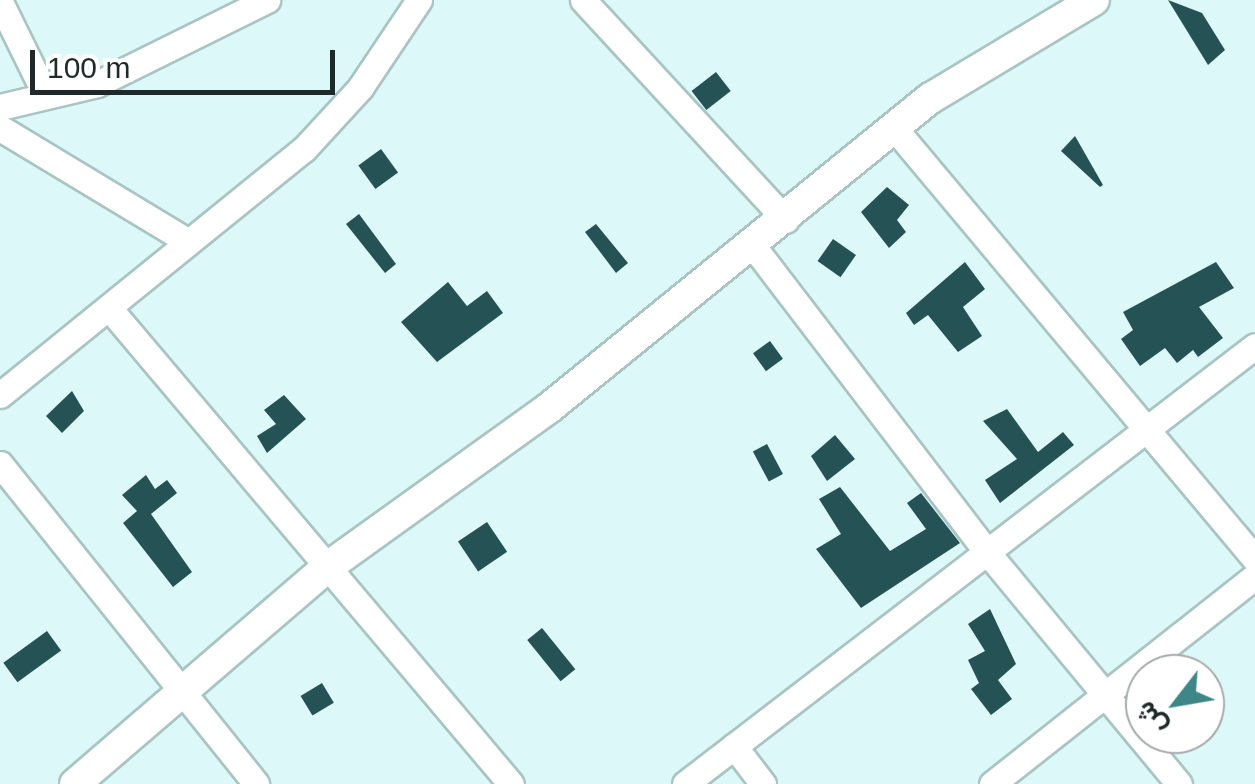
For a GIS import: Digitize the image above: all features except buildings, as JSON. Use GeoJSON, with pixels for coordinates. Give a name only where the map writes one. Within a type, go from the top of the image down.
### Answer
{"type":"FeatureCollection","features":[{"type":"Feature","properties":{"kind":"street"},"geometry":{"type":"LineString","coordinates":[[0,106],[97,84],[267,0]]}},
{"type":"Feature","properties":{"kind":"street"},"geometry":{"type":"LineString","coordinates":[[0,394],[109,308],[186,240],[304,149],[360,88],[419,0]]}},
{"type":"Feature","properties":{"kind":"street"},"geometry":{"type":"LineString","coordinates":[[583,0],[786,220]]}},
{"type":"Feature","properties":{"kind":"street"},"geometry":{"type":"LineString","coordinates":[[74,784],[185,695],[325,569],[549,408],[896,129],[1017,41],[1094,0]]}},
{"type":"Feature","properties":{"kind":"street"},"geometry":{"type":"LineString","coordinates":[[0,2],[45,94]]}},
{"type":"Feature","properties":{"kind":"street"},"geometry":{"type":"LineString","coordinates":[[0,128],[186,240]]}},
{"type":"Feature","properties":{"kind":"street"},"geometry":{"type":"LineString","coordinates":[[896,129],[1255,559]]}},
{"type":"Feature","properties":{"kind":"street"},"geometry":{"type":"LineString","coordinates":[[753,246],[987,552],[1179,784]]}},
{"type":"Feature","properties":{"kind":"street"},"geometry":{"type":"LineString","coordinates":[[109,308],[325,569],[511,784]]}},
{"type":"Feature","properties":{"kind":"street"},"geometry":{"type":"LineString","coordinates":[[685,784],[1255,346]]}},
{"type":"Feature","properties":{"kind":"street"},"geometry":{"type":"LineString","coordinates":[[0,464],[256,784]]}},
{"type":"Feature","properties":{"kind":"street"},"geometry":{"type":"LineString","coordinates":[[992,784],[1255,576]]}},
{"type":"Feature","properties":{"kind":"street"},"geometry":{"type":"LineString","coordinates":[[734,746],[763,784]]}}]}
